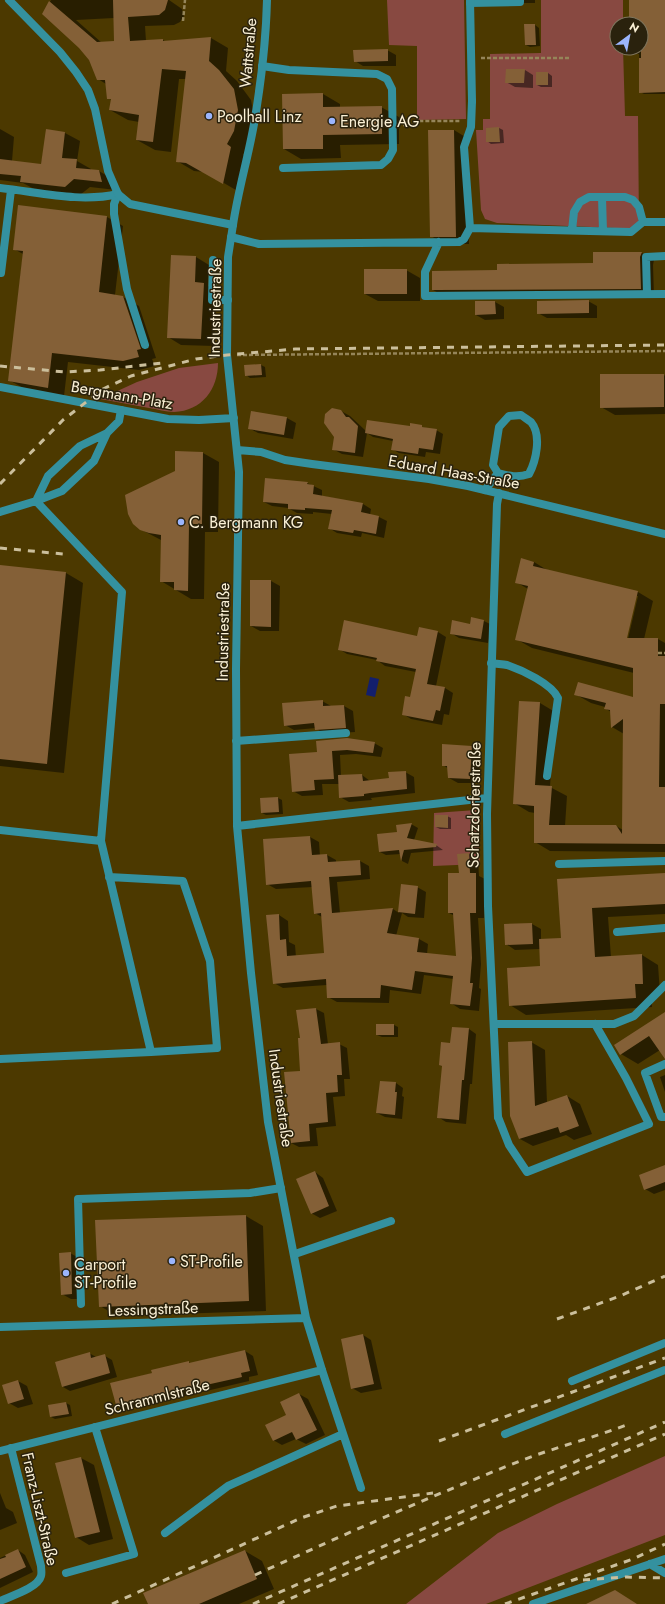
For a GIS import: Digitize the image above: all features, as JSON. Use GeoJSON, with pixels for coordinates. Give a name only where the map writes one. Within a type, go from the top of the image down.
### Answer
{"type":"FeatureCollection","features":[{"type":"Feature","properties":{"kind":"street"},"geometry":{"type":"LineString","coordinates":[[9,0],[60,52],[88,90],[95,109],[108,171],[118,194],[130,204],[233,225]]}},
{"type":"Feature","properties":{"kind":"street","name":"Wattstraße"},"geometry":{"type":"LineString","coordinates":[[233,225],[237,200],[254,125],[262,66],[267,0]]}},
{"type":"Feature","properties":{"kind":"street"},"geometry":{"type":"LineString","coordinates":[[231,237],[259,244],[459,242],[464,239],[470,228],[464,147],[471,127],[472,101],[470,2],[520,2],[520,0]]}},
{"type":"Feature","properties":{"kind":"street"},"geometry":{"type":"LineString","coordinates":[[262,66],[289,70],[377,74],[387,79],[392,89],[393,150],[388,159],[381,165],[283,168]]}},
{"type":"Feature","properties":{"kind":"street"},"geometry":{"type":"LineString","coordinates":[[0,188],[75,197],[102,198],[118,194]]}},
{"type":"Feature","properties":{"kind":"street"},"geometry":{"type":"LineString","coordinates":[[1,274],[11,190]]}},
{"type":"Feature","properties":{"kind":"street"},"geometry":{"type":"LineString","coordinates":[[118,194],[114,204],[114,214],[127,289],[145,345]]}},
{"type":"Feature","properties":{"kind":"street"},"geometry":{"type":"LineString","coordinates":[[572,230],[574,212],[580,202],[589,197],[625,196],[633,200],[639,207],[643,222]]}},
{"type":"Feature","properties":{"kind":"street"},"geometry":{"type":"LineString","coordinates":[[602,197],[603,231]]}},
{"type":"Feature","properties":{"kind":"street"},"geometry":{"type":"LineString","coordinates":[[470,228],[631,232],[643,222],[665,222]]}},
{"type":"Feature","properties":{"kind":"street","name":"Industriestraße"},"geometry":{"type":"LineString","coordinates":[[233,225],[228,257],[227,355],[239,472],[236,741],[237,826],[250,965],[268,1122],[295,1254],[306,1318],[361,1488]]}},
{"type":"Feature","properties":{"kind":"street"},"geometry":{"type":"LineString","coordinates":[[439,242],[424,272],[425,296],[665,294]]}},
{"type":"Feature","properties":{"kind":"street"},"geometry":{"type":"LineString","coordinates":[[647,294],[646,256],[665,256]]}},
{"type":"Feature","properties":{"kind":"street"},"geometry":{"type":"LineString","coordinates":[[213,260],[212,300],[228,300]]}},
{"type":"Feature","properties":{"kind":"street","name":"Bergmann-Platz"},"geometry":{"type":"LineString","coordinates":[[3,388],[168,419],[199,420],[234,418]]}},
{"type":"Feature","properties":{"kind":"street"},"geometry":{"type":"LineString","coordinates":[[0,512],[62,491],[94,460],[107,433],[119,420],[121,410]]}},
{"type":"Feature","properties":{"kind":"street"},"geometry":{"type":"LineString","coordinates":[[521,415],[532,423],[536,435],[537,450],[533,468],[530,474],[522,477],[498,473],[493,465],[499,427],[509,416],[521,415]]}},
{"type":"Feature","properties":{"kind":"street"},"geometry":{"type":"LineString","coordinates":[[36,501],[48,476],[80,446],[107,433]]}},
{"type":"Feature","properties":{"kind":"street","name":"Eduard Haas-Straße"},"geometry":{"type":"LineString","coordinates":[[237,450],[262,452],[285,460],[298,462],[429,479],[499,493],[665,534]]}},
{"type":"Feature","properties":{"kind":"street"},"geometry":{"type":"LineString","coordinates":[[485,490],[498,473]]}},
{"type":"Feature","properties":{"kind":"street","name":"Schatzdorferstraße"},"geometry":{"type":"LineString","coordinates":[[499,493],[497,504],[487,798],[488,906],[498,1117],[509,1145],[527,1172],[649,1124],[626,1078],[595,1024]]}},
{"type":"Feature","properties":{"kind":"street"},"geometry":{"type":"LineString","coordinates":[[36,501],[122,592],[101,841],[151,1052]]}},
{"type":"Feature","properties":{"kind":"street"},"geometry":{"type":"LineString","coordinates":[[491,663],[511,667],[555,691],[558,698],[547,776]]}},
{"type":"Feature","properties":{"kind":"street"},"geometry":{"type":"LineString","coordinates":[[236,741],[346,733]]}},
{"type":"Feature","properties":{"kind":"street"},"geometry":{"type":"LineString","coordinates":[[237,826],[487,798]]}},
{"type":"Feature","properties":{"kind":"street"},"geometry":{"type":"LineString","coordinates":[[0,830],[101,841]]}},
{"type":"Feature","properties":{"kind":"street"},"geometry":{"type":"LineString","coordinates":[[559,864],[665,861]]}},
{"type":"Feature","properties":{"kind":"street"},"geometry":{"type":"LineString","coordinates":[[0,1060],[217,1048],[210,961],[183,881],[109,877]]}},
{"type":"Feature","properties":{"kind":"street"},"geometry":{"type":"LineString","coordinates":[[617,932],[665,928]]}},
{"type":"Feature","properties":{"kind":"street"},"geometry":{"type":"LineString","coordinates":[[494,1024],[614,1024],[634,1016],[665,986]]}},
{"type":"Feature","properties":{"kind":"street"},"geometry":{"type":"LineString","coordinates":[[665,1064],[645,1073],[661,1117],[665,1117]]}},
{"type":"Feature","properties":{"kind":"street"},"geometry":{"type":"LineString","coordinates":[[81,1304],[78,1199],[250,1193],[281,1188]]}},
{"type":"Feature","properties":{"kind":"street"},"geometry":{"type":"LineString","coordinates":[[295,1254],[391,1221]]}},
{"type":"Feature","properties":{"kind":"street","name":"Lessingstraße"},"geometry":{"type":"LineString","coordinates":[[0,1327],[306,1318]]}},
{"type":"Feature","properties":{"kind":"street"},"geometry":{"type":"LineString","coordinates":[[572,1381],[665,1343]]}},
{"type":"Feature","properties":{"kind":"street","name":"Schrammlstraße"},"geometry":{"type":"LineString","coordinates":[[0,1451],[322,1370]]}},
{"type":"Feature","properties":{"kind":"street"},"geometry":{"type":"LineString","coordinates":[[505,1434],[665,1370]]}},
{"type":"Feature","properties":{"kind":"street"},"geometry":{"type":"LineString","coordinates":[[66,1573],[134,1554],[95,1427]]}},
{"type":"Feature","properties":{"kind":"street"},"geometry":{"type":"LineString","coordinates":[[165,1533],[228,1486],[343,1434]]}},
{"type":"Feature","properties":{"kind":"street","name":"Franz-Liszt-Straße"},"geometry":{"type":"LineString","coordinates":[[0,1601],[32,1587],[38,1582],[41,1576],[41,1566],[11,1448]]}},
{"type":"Feature","properties":{"kind":"street"},"geometry":{"type":"LineString","coordinates":[[533,1604],[665,1558]]}},
{"type":"Feature","properties":{"kind":"street"},"geometry":{"type":"LineString","coordinates":[[650,1564],[665,1573]]}},
{"type":"Feature","properties":{"kind":"path"},"geometry":{"type":"LineString","coordinates":[[183,21],[185,0]]}},
{"type":"Feature","properties":{"kind":"path"},"geometry":{"type":"LineString","coordinates":[[471,58],[571,58]]}},
{"type":"Feature","properties":{"kind":"path"},"geometry":{"type":"LineString","coordinates":[[417,121],[471,120]]}},
{"type":"Feature","properties":{"kind":"path"},"geometry":{"type":"LineString","coordinates":[[227,355],[665,350]]}},
{"type":"Feature","properties":{"kind":"path"},"geometry":{"type":"LineString","coordinates":[[658,653],[665,653]]}},
{"type":"Feature","properties":{"kind":"shaded area"},"geometry":{"type":"Polygon","coordinates":[[[387,0],[464,0],[466,119],[417,120],[417,46],[389,45],[387,0]]]}},
{"type":"Feature","properties":{"kind":"shaded area"},"geometry":{"type":"Polygon","coordinates":[[[541,0],[623,0],[623,16],[609,16],[609,56],[623,56],[625,116],[638,116],[639,229],[497,223],[485,219],[481,210],[476,130],[483,130],[483,119],[490,119],[490,54],[541,53],[541,0]]]}},
{"type":"Feature","properties":{"kind":"shaded area"},"geometry":{"type":"Polygon","coordinates":[[[218,363],[215,381],[211,390],[200,403],[193,408],[184,411],[168,412],[100,399],[137,382],[179,368],[218,363]]]}},
{"type":"Feature","properties":{"kind":"shaded area"},"geometry":{"type":"Polygon","coordinates":[[[370,677],[379,679],[375,697],[366,695],[370,677]]]}},
{"type":"Feature","properties":{"kind":"shaded area"},"geometry":{"type":"Polygon","coordinates":[[[476,810],[480,864],[433,866],[434,813],[476,810]]]}},
{"type":"Feature","properties":{"kind":"shaded area"},"geometry":{"type":"Polygon","coordinates":[[[665,1456],[665,1535],[486,1604],[406,1604],[498,1533],[557,1504],[665,1456]]]}},
{"type":"Feature","properties":{"kind":"building"},"geometry":{"type":"Polygon","coordinates":[[[113,0],[168,0],[165,10],[159,15],[128,17],[130,41],[163,39],[163,41],[211,37],[209,61],[219,70],[234,89],[238,110],[234,131],[227,144],[231,147],[223,184],[186,163],[176,162],[186,71],[162,69],[153,142],[136,140],[139,115],[109,110],[111,99],[107,99],[105,80],[97,80],[89,60],[79,48],[42,14],[49,1],[97,42],[114,41],[113,0]]]}},
{"type":"Feature","properties":{"kind":"building"},"geometry":{"type":"Polygon","coordinates":[[[629,0],[665,0],[665,92],[639,93],[639,58],[641,58],[641,56],[649,56],[649,16],[629,16],[629,0]]]}},
{"type":"Feature","properties":{"kind":"building"},"geometry":{"type":"Polygon","coordinates":[[[524,24],[535,24],[536,45],[525,45],[524,24]]]}},
{"type":"Feature","properties":{"kind":"building"},"geometry":{"type":"Polygon","coordinates":[[[388,49],[388,61],[354,62],[353,50],[388,49]]]}},
{"type":"Feature","properties":{"kind":"building"},"geometry":{"type":"Polygon","coordinates":[[[506,69],[525,69],[524,83],[505,83],[506,69]]]}},
{"type":"Feature","properties":{"kind":"building"},"geometry":{"type":"Polygon","coordinates":[[[536,72],[548,72],[548,85],[536,85],[536,72]]]}},
{"type":"Feature","properties":{"kind":"building","name":"Energie AG"},"geometry":{"type":"Polygon","coordinates":[[[323,93],[323,107],[382,106],[382,134],[323,135],[323,149],[283,149],[282,94],[323,93]]]}},
{"type":"Feature","properties":{"kind":"building"},"geometry":{"type":"Polygon","coordinates":[[[499,127],[500,142],[486,142],[486,128],[499,127]]]}},
{"type":"Feature","properties":{"kind":"building"},"geometry":{"type":"Polygon","coordinates":[[[46,129],[65,132],[62,158],[77,159],[76,168],[99,170],[102,182],[74,179],[65,187],[20,182],[21,176],[0,174],[0,159],[41,164],[46,129]]]}},
{"type":"Feature","properties":{"kind":"building"},"geometry":{"type":"Polygon","coordinates":[[[428,130],[454,130],[456,237],[430,237],[428,130]]]}},
{"type":"Feature","properties":{"kind":"building"},"geometry":{"type":"Polygon","coordinates":[[[18,205],[107,216],[99,292],[123,296],[141,349],[137,350],[139,357],[123,361],[52,353],[48,388],[8,381],[23,251],[13,250],[18,205]]]}},
{"type":"Feature","properties":{"kind":"building"},"geometry":{"type":"Polygon","coordinates":[[[593,252],[642,252],[640,257],[641,289],[432,290],[432,271],[497,270],[497,264],[593,263],[593,252]]]}},
{"type":"Feature","properties":{"kind":"building"},"geometry":{"type":"Polygon","coordinates":[[[171,255],[196,256],[195,282],[204,283],[201,339],[167,338],[171,255]]]}},
{"type":"Feature","properties":{"kind":"building"},"geometry":{"type":"Polygon","coordinates":[[[364,269],[407,269],[407,294],[364,294],[364,269]]]}},
{"type":"Feature","properties":{"kind":"building"},"geometry":{"type":"Polygon","coordinates":[[[589,300],[589,313],[537,314],[537,301],[589,300]]]}},
{"type":"Feature","properties":{"kind":"building"},"geometry":{"type":"Polygon","coordinates":[[[475,301],[495,301],[496,314],[475,315],[475,301]]]}},
{"type":"Feature","properties":{"kind":"building"},"geometry":{"type":"Polygon","coordinates":[[[261,364],[262,375],[245,376],[244,365],[261,364]]]}},
{"type":"Feature","properties":{"kind":"building"},"geometry":{"type":"Polygon","coordinates":[[[600,374],[664,374],[664,407],[600,408],[600,374]]]}},
{"type":"Feature","properties":{"kind":"building"},"geometry":{"type":"Polygon","coordinates":[[[332,408],[341,410],[346,417],[349,417],[358,426],[355,453],[332,450],[334,437],[324,423],[325,414],[332,408]]]}},
{"type":"Feature","properties":{"kind":"building"},"geometry":{"type":"Polygon","coordinates":[[[251,411],[287,417],[284,435],[248,429],[251,411]]]}},
{"type":"Feature","properties":{"kind":"building"},"geometry":{"type":"Polygon","coordinates":[[[367,420],[410,426],[410,423],[422,425],[422,427],[437,429],[433,450],[419,448],[418,454],[391,450],[393,439],[365,433],[367,420]]]}},
{"type":"Feature","properties":{"kind":"building","name":"C. Bergmann KG"},"geometry":{"type":"Polygon","coordinates":[[[175,451],[203,452],[202,524],[189,524],[188,591],[174,590],[174,582],[160,582],[161,535],[140,530],[133,524],[128,514],[125,495],[175,471],[175,451]]]}},
{"type":"Feature","properties":{"kind":"building"},"geometry":{"type":"Polygon","coordinates":[[[265,478],[308,482],[307,484],[314,485],[313,494],[363,503],[361,512],[379,516],[376,534],[354,530],[353,533],[328,529],[332,510],[305,508],[305,510],[288,509],[288,504],[263,502],[265,478]]]}},
{"type":"Feature","properties":{"kind":"building"},"geometry":{"type":"Polygon","coordinates":[[[521,558],[534,562],[533,566],[638,591],[627,638],[658,638],[658,656],[665,656],[665,704],[660,704],[659,787],[665,787],[665,844],[534,843],[534,806],[513,804],[519,701],[540,702],[535,785],[552,786],[549,825],[616,825],[622,834],[623,719],[611,728],[610,710],[604,709],[606,703],[574,695],[578,682],[633,697],[633,668],[515,640],[528,586],[515,583],[521,558]]]}},
{"type":"Feature","properties":{"kind":"building"},"geometry":{"type":"Polygon","coordinates":[[[0,565],[66,572],[47,764],[0,759],[0,565]]]}},
{"type":"Feature","properties":{"kind":"building"},"geometry":{"type":"Polygon","coordinates":[[[250,580],[271,580],[271,627],[250,626],[250,580]]]}},
{"type":"Feature","properties":{"kind":"building"},"geometry":{"type":"Polygon","coordinates":[[[471,617],[484,620],[481,639],[450,634],[452,620],[470,624],[471,617]]]}},
{"type":"Feature","properties":{"kind":"building"},"geometry":{"type":"Polygon","coordinates":[[[344,620],[417,636],[419,627],[438,631],[427,684],[445,687],[440,711],[436,710],[433,721],[402,715],[405,696],[410,697],[416,669],[376,661],[377,658],[338,650],[344,620]]]}},
{"type":"Feature","properties":{"kind":"building"},"geometry":{"type":"Polygon","coordinates":[[[323,700],[323,706],[344,705],[346,728],[315,730],[314,723],[284,726],[282,703],[323,700]]]}},
{"type":"Feature","properties":{"kind":"building"},"geometry":{"type":"Polygon","coordinates":[[[347,738],[375,742],[373,753],[347,750],[332,751],[334,779],[314,780],[315,790],[292,792],[289,754],[317,752],[316,741],[347,738]]]}},
{"type":"Feature","properties":{"kind":"building"},"geometry":{"type":"Polygon","coordinates":[[[442,744],[472,746],[470,779],[448,778],[447,766],[442,766],[442,744]]]}},
{"type":"Feature","properties":{"kind":"building"},"geometry":{"type":"Polygon","coordinates":[[[406,771],[407,789],[370,793],[364,794],[364,796],[339,798],[338,775],[362,774],[363,781],[389,778],[388,772],[406,771]]]}},
{"type":"Feature","properties":{"kind":"building"},"geometry":{"type":"Polygon","coordinates":[[[278,797],[279,812],[261,813],[260,798],[278,797]]]}},
{"type":"Feature","properties":{"kind":"building"},"geometry":{"type":"Polygon","coordinates":[[[435,815],[448,815],[448,828],[435,827],[435,815]]]}},
{"type":"Feature","properties":{"kind":"building"},"geometry":{"type":"Polygon","coordinates":[[[412,823],[407,838],[437,844],[436,847],[404,850],[401,861],[399,850],[379,852],[377,834],[397,832],[396,825],[412,823]]]}},
{"type":"Feature","properties":{"kind":"building"},"geometry":{"type":"Polygon","coordinates":[[[310,836],[312,855],[327,854],[328,862],[360,860],[361,875],[329,877],[332,913],[393,908],[387,933],[419,938],[417,952],[456,956],[453,913],[448,913],[448,873],[459,873],[457,854],[469,853],[470,873],[476,873],[476,913],[470,913],[472,958],[470,983],[473,983],[470,1006],[450,1004],[453,976],[415,971],[412,990],[381,985],[380,998],[327,998],[326,979],[273,984],[266,915],[279,914],[280,940],[286,939],[287,956],[324,953],[321,913],[314,914],[311,881],[266,885],[263,839],[310,836]]]}},
{"type":"Feature","properties":{"kind":"building"},"geometry":{"type":"Polygon","coordinates":[[[665,873],[665,904],[592,908],[595,957],[642,954],[643,984],[635,984],[636,998],[509,1006],[507,968],[540,966],[539,939],[561,938],[557,879],[665,873]]]}},
{"type":"Feature","properties":{"kind":"building"},"geometry":{"type":"Polygon","coordinates":[[[401,884],[418,886],[415,914],[398,912],[401,884]]]}},
{"type":"Feature","properties":{"kind":"building"},"geometry":{"type":"Polygon","coordinates":[[[532,923],[533,944],[505,945],[504,924],[532,923]]]}},
{"type":"Feature","properties":{"kind":"building"},"geometry":{"type":"Polygon","coordinates":[[[316,1008],[321,1044],[340,1042],[342,1075],[337,1075],[338,1092],[326,1093],[328,1122],[309,1124],[310,1141],[291,1143],[284,1072],[300,1071],[298,1038],[300,1038],[296,1010],[316,1008]]]}},
{"type":"Feature","properties":{"kind":"building"},"geometry":{"type":"Polygon","coordinates":[[[665,1012],[665,1059],[649,1036],[620,1055],[614,1045],[665,1012]]]}},
{"type":"Feature","properties":{"kind":"building"},"geometry":{"type":"Polygon","coordinates":[[[376,1024],[394,1024],[394,1035],[376,1035],[376,1024]]]}},
{"type":"Feature","properties":{"kind":"building"},"geometry":{"type":"Polygon","coordinates":[[[452,1027],[469,1028],[464,1080],[462,1080],[459,1120],[437,1118],[442,1066],[439,1065],[441,1042],[450,1043],[452,1027]]]}},
{"type":"Feature","properties":{"kind":"building"},"geometry":{"type":"Polygon","coordinates":[[[532,1041],[535,1106],[567,1095],[579,1126],[560,1133],[558,1127],[519,1139],[510,1116],[508,1042],[532,1041]]]}},
{"type":"Feature","properties":{"kind":"building"},"geometry":{"type":"Polygon","coordinates":[[[380,1081],[396,1082],[395,1092],[397,1092],[395,1115],[376,1113],[380,1081]]]}},
{"type":"Feature","properties":{"kind":"building"},"geometry":{"type":"Polygon","coordinates":[[[665,1165],[665,1182],[644,1190],[639,1175],[665,1165]]]}},
{"type":"Feature","properties":{"kind":"building"},"geometry":{"type":"Polygon","coordinates":[[[315,1171],[329,1206],[311,1214],[296,1179],[315,1171]]]}},
{"type":"Feature","properties":{"kind":"building","name":"ST-Profile"},"geometry":{"type":"Polygon","coordinates":[[[246,1215],[249,1301],[99,1307],[95,1220],[246,1215]]]}},
{"type":"Feature","properties":{"kind":"building","name":"Carport ST-Profile"},"geometry":{"type":"Polygon","coordinates":[[[71,1252],[72,1294],[61,1295],[59,1253],[71,1252]]]}},
{"type":"Feature","properties":{"kind":"building"},"geometry":{"type":"Polygon","coordinates":[[[363,1334],[374,1384],[351,1389],[341,1339],[363,1334]]]}},
{"type":"Feature","properties":{"kind":"building"},"geometry":{"type":"Polygon","coordinates":[[[245,1350],[250,1371],[241,1373],[242,1377],[116,1405],[110,1383],[152,1373],[151,1370],[245,1350]]]}},
{"type":"Feature","properties":{"kind":"building"},"geometry":{"type":"Polygon","coordinates":[[[90,1352],[91,1358],[105,1354],[110,1373],[62,1387],[55,1362],[90,1352]]]}},
{"type":"Feature","properties":{"kind":"building"},"geometry":{"type":"Polygon","coordinates":[[[18,1380],[24,1399],[8,1404],[2,1385],[18,1380]]]}},
{"type":"Feature","properties":{"kind":"building"},"geometry":{"type":"Polygon","coordinates":[[[299,1393],[317,1430],[296,1440],[292,1432],[273,1441],[265,1425],[286,1415],[280,1402],[299,1393]]]}},
{"type":"Feature","properties":{"kind":"building"},"geometry":{"type":"Polygon","coordinates":[[[66,1402],[69,1414],[50,1417],[48,1405],[66,1402]]]}},
{"type":"Feature","properties":{"kind":"building"},"geometry":{"type":"Polygon","coordinates":[[[81,1457],[100,1532],[75,1538],[55,1463],[81,1457]]]}},
{"type":"Feature","properties":{"kind":"building"},"geometry":{"type":"Polygon","coordinates":[[[18,1549],[26,1567],[0,1579],[0,1559],[18,1549]]]}},
{"type":"Feature","properties":{"kind":"building"},"geometry":{"type":"Polygon","coordinates":[[[245,1550],[257,1579],[199,1604],[148,1604],[143,1593],[245,1550]]]}},
{"type":"Feature","properties":{"kind":"building"},"geometry":{"type":"Polygon","coordinates":[[[615,1590],[637,1604],[586,1604],[615,1590]]]}},
{"type":"Feature","properties":{"kind":"railway"},"geometry":{"type":"LineString","coordinates":[[0,484],[63,420],[103,389],[131,376],[196,359],[295,349],[665,345]]}},
{"type":"Feature","properties":{"kind":"railway"},"geometry":{"type":"LineString","coordinates":[[0,366],[65,372],[100,370],[162,363]]}},
{"type":"Feature","properties":{"kind":"railway"},"geometry":{"type":"LineString","coordinates":[[0,548],[63,554]]}},
{"type":"Feature","properties":{"kind":"railway"},"geometry":{"type":"LineString","coordinates":[[557,1319],[620,1296],[665,1276]]}},
{"type":"Feature","properties":{"kind":"railway"},"geometry":{"type":"LineString","coordinates":[[439,1441],[665,1358]]}},
{"type":"Feature","properties":{"kind":"railway"},"geometry":{"type":"LineString","coordinates":[[253,1604],[665,1422]]}},
{"type":"Feature","properties":{"kind":"railway"},"geometry":{"type":"LineString","coordinates":[[255,1575],[387,1516],[487,1474],[534,1456],[629,1424]]}},
{"type":"Feature","properties":{"kind":"railway"},"geometry":{"type":"LineString","coordinates":[[278,1604],[665,1434]]}},
{"type":"Feature","properties":{"kind":"railway"},"geometry":{"type":"LineString","coordinates":[[112,1604],[301,1518],[337,1506],[433,1493]]}},
{"type":"Feature","properties":{"kind":"railway"},"geometry":{"type":"LineString","coordinates":[[505,1604],[633,1559],[665,1544]]}},
{"type":"Feature","properties":{"kind":"railway"},"geometry":{"type":"LineString","coordinates":[[583,1580],[626,1577],[665,1578]]}},
{"type":"Feature","properties":{"kind":"place","name":"Poolhall Linz"},"geometry":{"type":"Point","coordinates":[209,116]}},
{"type":"Feature","properties":{"kind":"place","name":"Energie AG"},"geometry":{"type":"Point","coordinates":[332,121]}},
{"type":"Feature","properties":{"kind":"place","name":"C. Bergmann KG"},"geometry":{"type":"Point","coordinates":[181,522]}},
{"type":"Feature","properties":{"kind":"place","name":"ST-Profile"},"geometry":{"type":"Point","coordinates":[172,1261]}},
{"type":"Feature","properties":{"kind":"place","name":"Carport ST-Profile"},"geometry":{"type":"Point","coordinates":[66,1273]}}]}
